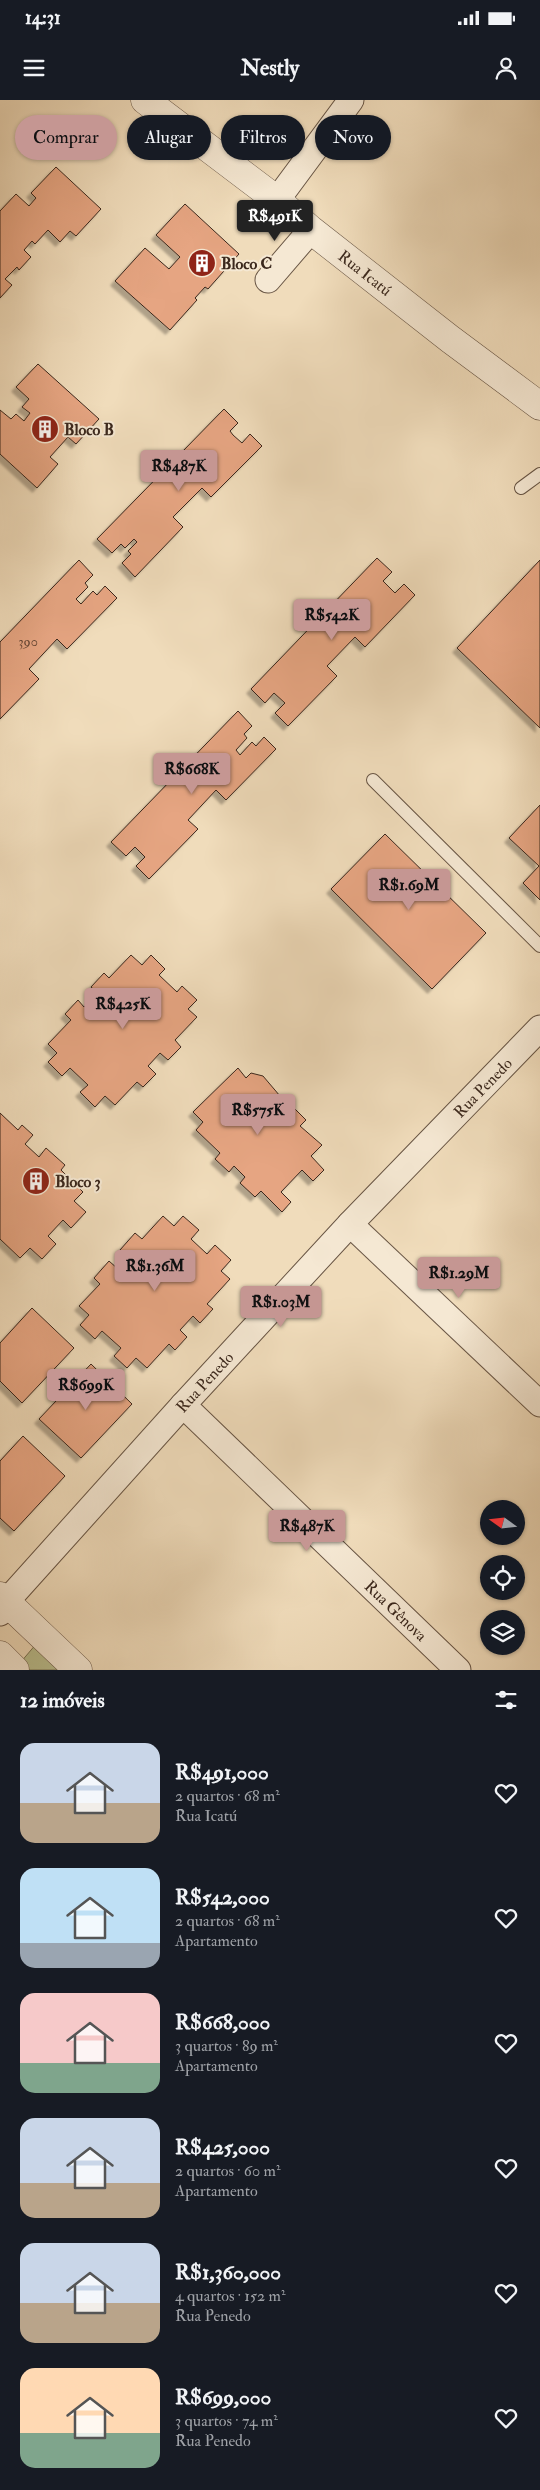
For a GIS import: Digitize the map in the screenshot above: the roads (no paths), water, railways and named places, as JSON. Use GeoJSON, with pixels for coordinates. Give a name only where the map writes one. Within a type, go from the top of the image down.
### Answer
{"type":"FeatureCollection","features":[{"type":"Feature","properties":{"kind":"street","name":"Rua Icatú"},"geometry":{"type":"LineString","coordinates":[[145,100],[277,200],[311,230],[450,339],[540,406]]}},
{"type":"Feature","properties":{"kind":"street"},"geometry":{"type":"LineString","coordinates":[[277,200],[351,100]]}},
{"type":"Feature","properties":{"kind":"street"},"geometry":{"type":"LineString","coordinates":[[268,280],[311,230]]}},
{"type":"Feature","properties":{"kind":"street","name":"Rua Penedo"},"geometry":{"type":"LineString","coordinates":[[2,1604],[350,1224],[536,1040]]}},
{"type":"Feature","properties":{"kind":"street"},"geometry":{"type":"LineString","coordinates":[[350,1224],[540,1404]]}},
{"type":"Feature","properties":{"kind":"street","name":"Rua Gênova"},"geometry":{"type":"LineString","coordinates":[[183,1405],[458,1670]]}},
{"type":"Feature","properties":{"kind":"street"},"geometry":{"type":"LineString","coordinates":[[2,1604],[78,1670]]}},
{"type":"Feature","properties":{"kind":"street"},"geometry":{"type":"LineString","coordinates":[[0,1655],[15,1670]]}},
{"type":"Feature","properties":{"kind":"lane"},"geometry":{"type":"LineString","coordinates":[[521,488],[540,474]]}},
{"type":"Feature","properties":{"kind":"lane"},"geometry":{"type":"LineString","coordinates":[[373,780],[540,946]]}},
{"type":"Feature","properties":{"kind":"place","name":"Bloco C"},"geometry":{"type":"Point","coordinates":[202,263]}},
{"type":"Feature","properties":{"kind":"place","name":"Bloco B"},"geometry":{"type":"Point","coordinates":[45,429]}},
{"type":"Feature","properties":{"kind":"place","name":"Bloco 3"},"geometry":{"type":"Point","coordinates":[36,1181]}}]}
